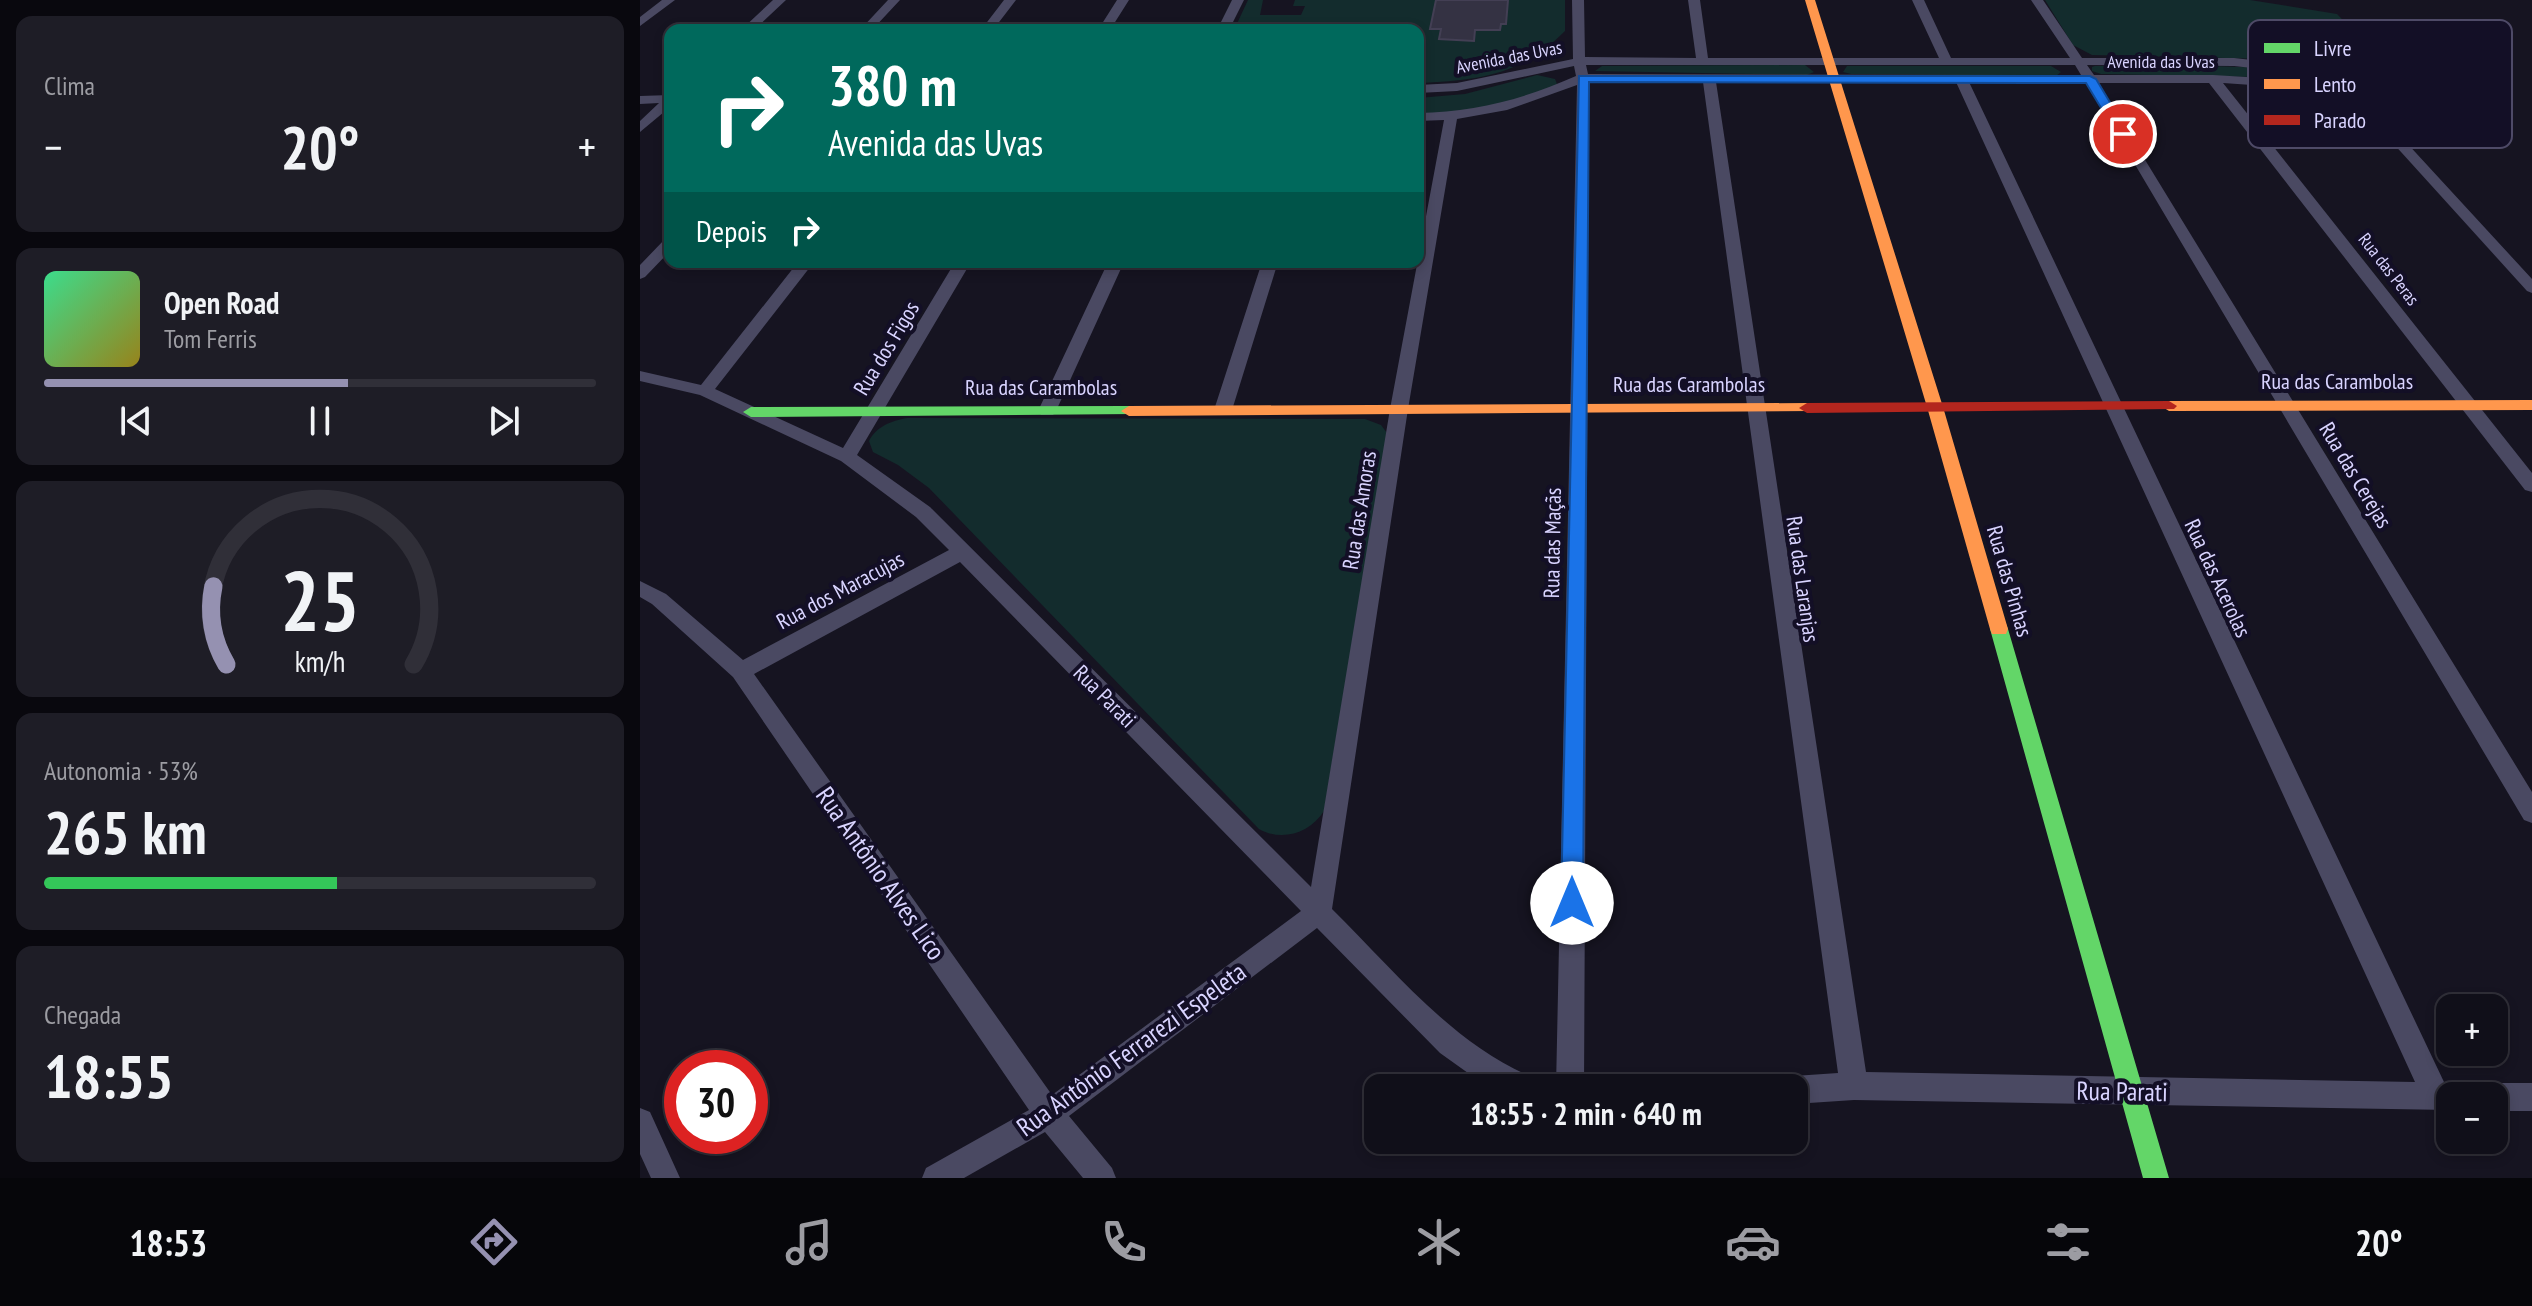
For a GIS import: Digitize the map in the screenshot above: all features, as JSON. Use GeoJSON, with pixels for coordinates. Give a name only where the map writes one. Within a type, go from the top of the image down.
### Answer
{"type":"FeatureCollection","features":[{"type":"Feature","properties":{"kind":"street"},"geometry":{"type":"LineString","coordinates":[[640,23],[669,0]]}},
{"type":"Feature","properties":{"kind":"street"},"geometry":{"type":"LineString","coordinates":[[754,24],[780,0]]}},
{"type":"Feature","properties":{"kind":"street"},"geometry":{"type":"LineString","coordinates":[[872,24],[894,0]]}},
{"type":"Feature","properties":{"kind":"street"},"geometry":{"type":"LineString","coordinates":[[992,24],[1010,0]]}},
{"type":"Feature","properties":{"kind":"street"},"geometry":{"type":"LineString","coordinates":[[1108,24],[1123,0]]}},
{"type":"Feature","properties":{"kind":"street"},"geometry":{"type":"LineString","coordinates":[[1226,24],[1238,0]]}},
{"type":"Feature","properties":{"kind":"street","name":"Rua das Maçãs"},"geometry":{"type":"LineString","coordinates":[[1570,1074],[1581,70],[1578,0]]}},
{"type":"Feature","properties":{"kind":"street","name":"Rua das Laranjas"},"geometry":{"type":"LineString","coordinates":[[1694,0],[1854,1086]]}},
{"type":"Feature","properties":{"kind":"street","name":"Rua das Pinhas"},"geometry":{"type":"LineString","coordinates":[[1810,0],[1935,407],[2156,1178]]}},
{"type":"Feature","properties":{"kind":"street"},"geometry":{"type":"LineString","coordinates":[[1918,0],[1947,62]]}},
{"type":"Feature","properties":{"kind":"street","name":"Rua das Cerejas"},"geometry":{"type":"LineString","coordinates":[[2037,0],[2090,79],[2532,813]]}},
{"type":"Feature","properties":{"kind":"street","name":"Avenida das Uvas"},"geometry":{"type":"LineString","coordinates":[[1424,88],[1581,70],[1831,70],[1947,62],[2248,64]]}},
{"type":"Feature","properties":{"kind":"street","name":"Avenida das Uvas"},"geometry":{"type":"LineString","coordinates":[[1424,117],[1451,117],[1530,102],[1581,70],[1831,70],[1961,79],[2248,81]]}},
{"type":"Feature","properties":{"kind":"street","name":"Rua das Acerolas"},"geometry":{"type":"LineString","coordinates":[[1961,79],[2111,406],[2436,1082]]}},
{"type":"Feature","properties":{"kind":"street","name":"Rua das Peras"},"geometry":{"type":"LineString","coordinates":[[2213,79],[2248,123]]}},
{"type":"Feature","properties":{"kind":"street"},"geometry":{"type":"LineString","coordinates":[[640,100],[664,100]]}},
{"type":"Feature","properties":{"kind":"street"},"geometry":{"type":"LineString","coordinates":[[643,122],[664,105]]}},
{"type":"Feature","properties":{"kind":"street","name":"Rua das Amoras"},"geometry":{"type":"LineString","coordinates":[[1319,912],[1399,409],[1451,117]]}},
{"type":"Feature","properties":{"kind":"street"},"geometry":{"type":"LineString","coordinates":[[643,122],[664,120]]}},
{"type":"Feature","properties":{"kind":"street","name":"Rua das Peras"},"geometry":{"type":"LineString","coordinates":[[2268,148],[2532,486]]}},
{"type":"Feature","properties":{"kind":"street"},"geometry":{"type":"LineString","coordinates":[[2404,148],[2532,288]]}},
{"type":"Feature","properties":{"kind":"street"},"geometry":{"type":"LineString","coordinates":[[640,274],[664,248]]}},
{"type":"Feature","properties":{"kind":"street"},"geometry":{"type":"LineString","coordinates":[[705,391],[801,268]]}},
{"type":"Feature","properties":{"kind":"street","name":"Rua dos Figos"},"geometry":{"type":"LineString","coordinates":[[847,457],[959,268]]}},
{"type":"Feature","properties":{"kind":"street"},"geometry":{"type":"LineString","coordinates":[[1047,411],[1113,268]]}},
{"type":"Feature","properties":{"kind":"street"},"geometry":{"type":"LineString","coordinates":[[1223,410],[1268,268]]}},
{"type":"Feature","properties":{"kind":"street","name":"Rua Parati"},"geometry":{"type":"LineString","coordinates":[[640,376],[705,391],[847,457],[923,512],[1449,1044],[1492,1074]]}},
{"type":"Feature","properties":{"kind":"street","name":"Rua das Carambolas"},"geometry":{"type":"LineString","coordinates":[[751,412],[2532,405]]}},
{"type":"Feature","properties":{"kind":"street","name":"Rua dos Maracujas"},"geometry":{"type":"LineString","coordinates":[[741,671],[962,552]]}},
{"type":"Feature","properties":{"kind":"street","name":"Rua Antônio Alves Lico"},"geometry":{"type":"LineString","coordinates":[[640,588],[659,599],[741,671],[1049,1114],[1102,1178]]}},
{"type":"Feature","properties":{"kind":"street","name":"Rua Antônio Ferrarezi Espeleta"},"geometry":{"type":"LineString","coordinates":[[936,1178],[1049,1114],[1319,912]]}},
{"type":"Feature","properties":{"kind":"street","name":"Rua Parati"},"geometry":{"type":"LineString","coordinates":[[1808,1089],[1854,1086],[2436,1096]]}},
{"type":"Feature","properties":{"kind":"street"},"geometry":{"type":"LineString","coordinates":[[2508,1097],[2532,1097]]}},
{"type":"Feature","properties":{"kind":"street"},"geometry":{"type":"LineString","coordinates":[[640,1122],[666,1178]]}},
{"type":"Feature","properties":{"kind":"green space"},"geometry":{"type":"Polygon","coordinates":[[[1248,0],[1263,0],[1260,15],[1301,15],[1305,6],[1293,6],[1295,0],[1565,0],[1565,31],[1548,46],[1532,58],[1498,73],[1460,80],[1424,83],[1424,24],[1237,24],[1248,0]]]}},
{"type":"Feature","properties":{"kind":"green space"},"geometry":{"type":"Polygon","coordinates":[[[2045,0],[2250,0],[2337,14],[2343,20],[2248,20],[2248,59],[2092,55],[2073,45],[2045,0]]]}},
{"type":"Feature","properties":{"kind":"green space"},"geometry":{"type":"Polygon","coordinates":[[[1805,65],[1814,72],[1807,75],[1595,71],[1602,66],[1805,65]]]}},
{"type":"Feature","properties":{"kind":"green space"},"geometry":{"type":"Polygon","coordinates":[[[1847,66],[2051,66],[2061,72],[2056,76],[1851,74],[1843,72],[1847,66]]]}},
{"type":"Feature","properties":{"kind":"green space"},"geometry":{"type":"Polygon","coordinates":[[[2092,67],[2248,68],[2248,77],[2101,74],[2092,71],[2092,67]]]}},
{"type":"Feature","properties":{"kind":"green space"},"geometry":{"type":"Polygon","coordinates":[[[1537,75],[1555,79],[1557,84],[1548,90],[1482,109],[1424,114],[1424,97],[1465,94],[1537,75]]]}},
{"type":"Feature","properties":{"kind":"green space"},"geometry":{"type":"Polygon","coordinates":[[[907,418],[1365,419],[1381,425],[1387,433],[1324,811],[1318,819],[1303,830],[1286,835],[1259,829],[929,488],[898,465],[873,452],[869,441],[880,428],[907,418]]]}},
{"type":"Feature","properties":{"kind":"building"},"geometry":{"type":"Polygon","coordinates":[[[1436,0],[1508,0],[1506,24],[1501,24],[1500,30],[1475,30],[1474,41],[1439,39],[1441,29],[1430,29],[1436,0]]]}},
{"type":"Feature","properties":{"kind":"traffic: fast"},"geometry":{"type":"LineString","coordinates":[[751,412],[1129,411]]}},
{"type":"Feature","properties":{"kind":"traffic: fast"},"geometry":{"type":"LineString","coordinates":[[1999,629],[2156,1178]]}},
{"type":"Feature","properties":{"kind":"traffic: slow"},"geometry":{"type":"LineString","coordinates":[[1810,0],[1935,407],[1999,629]]}},
{"type":"Feature","properties":{"kind":"traffic: slow"},"geometry":{"type":"LineString","coordinates":[[2169,406],[2532,405]]}},
{"type":"Feature","properties":{"kind":"traffic: slow"},"geometry":{"type":"LineString","coordinates":[[1129,411],[1807,408]]}},
{"type":"Feature","properties":{"kind":"traffic: jam"},"geometry":{"type":"LineString","coordinates":[[1807,408],[2169,406]]}},
{"type":"Feature","properties":{"kind":"route"},"geometry":{"type":"LineString","coordinates":[[1572,903],[1583,78],[2090,79],[2123,134]]}}]}
